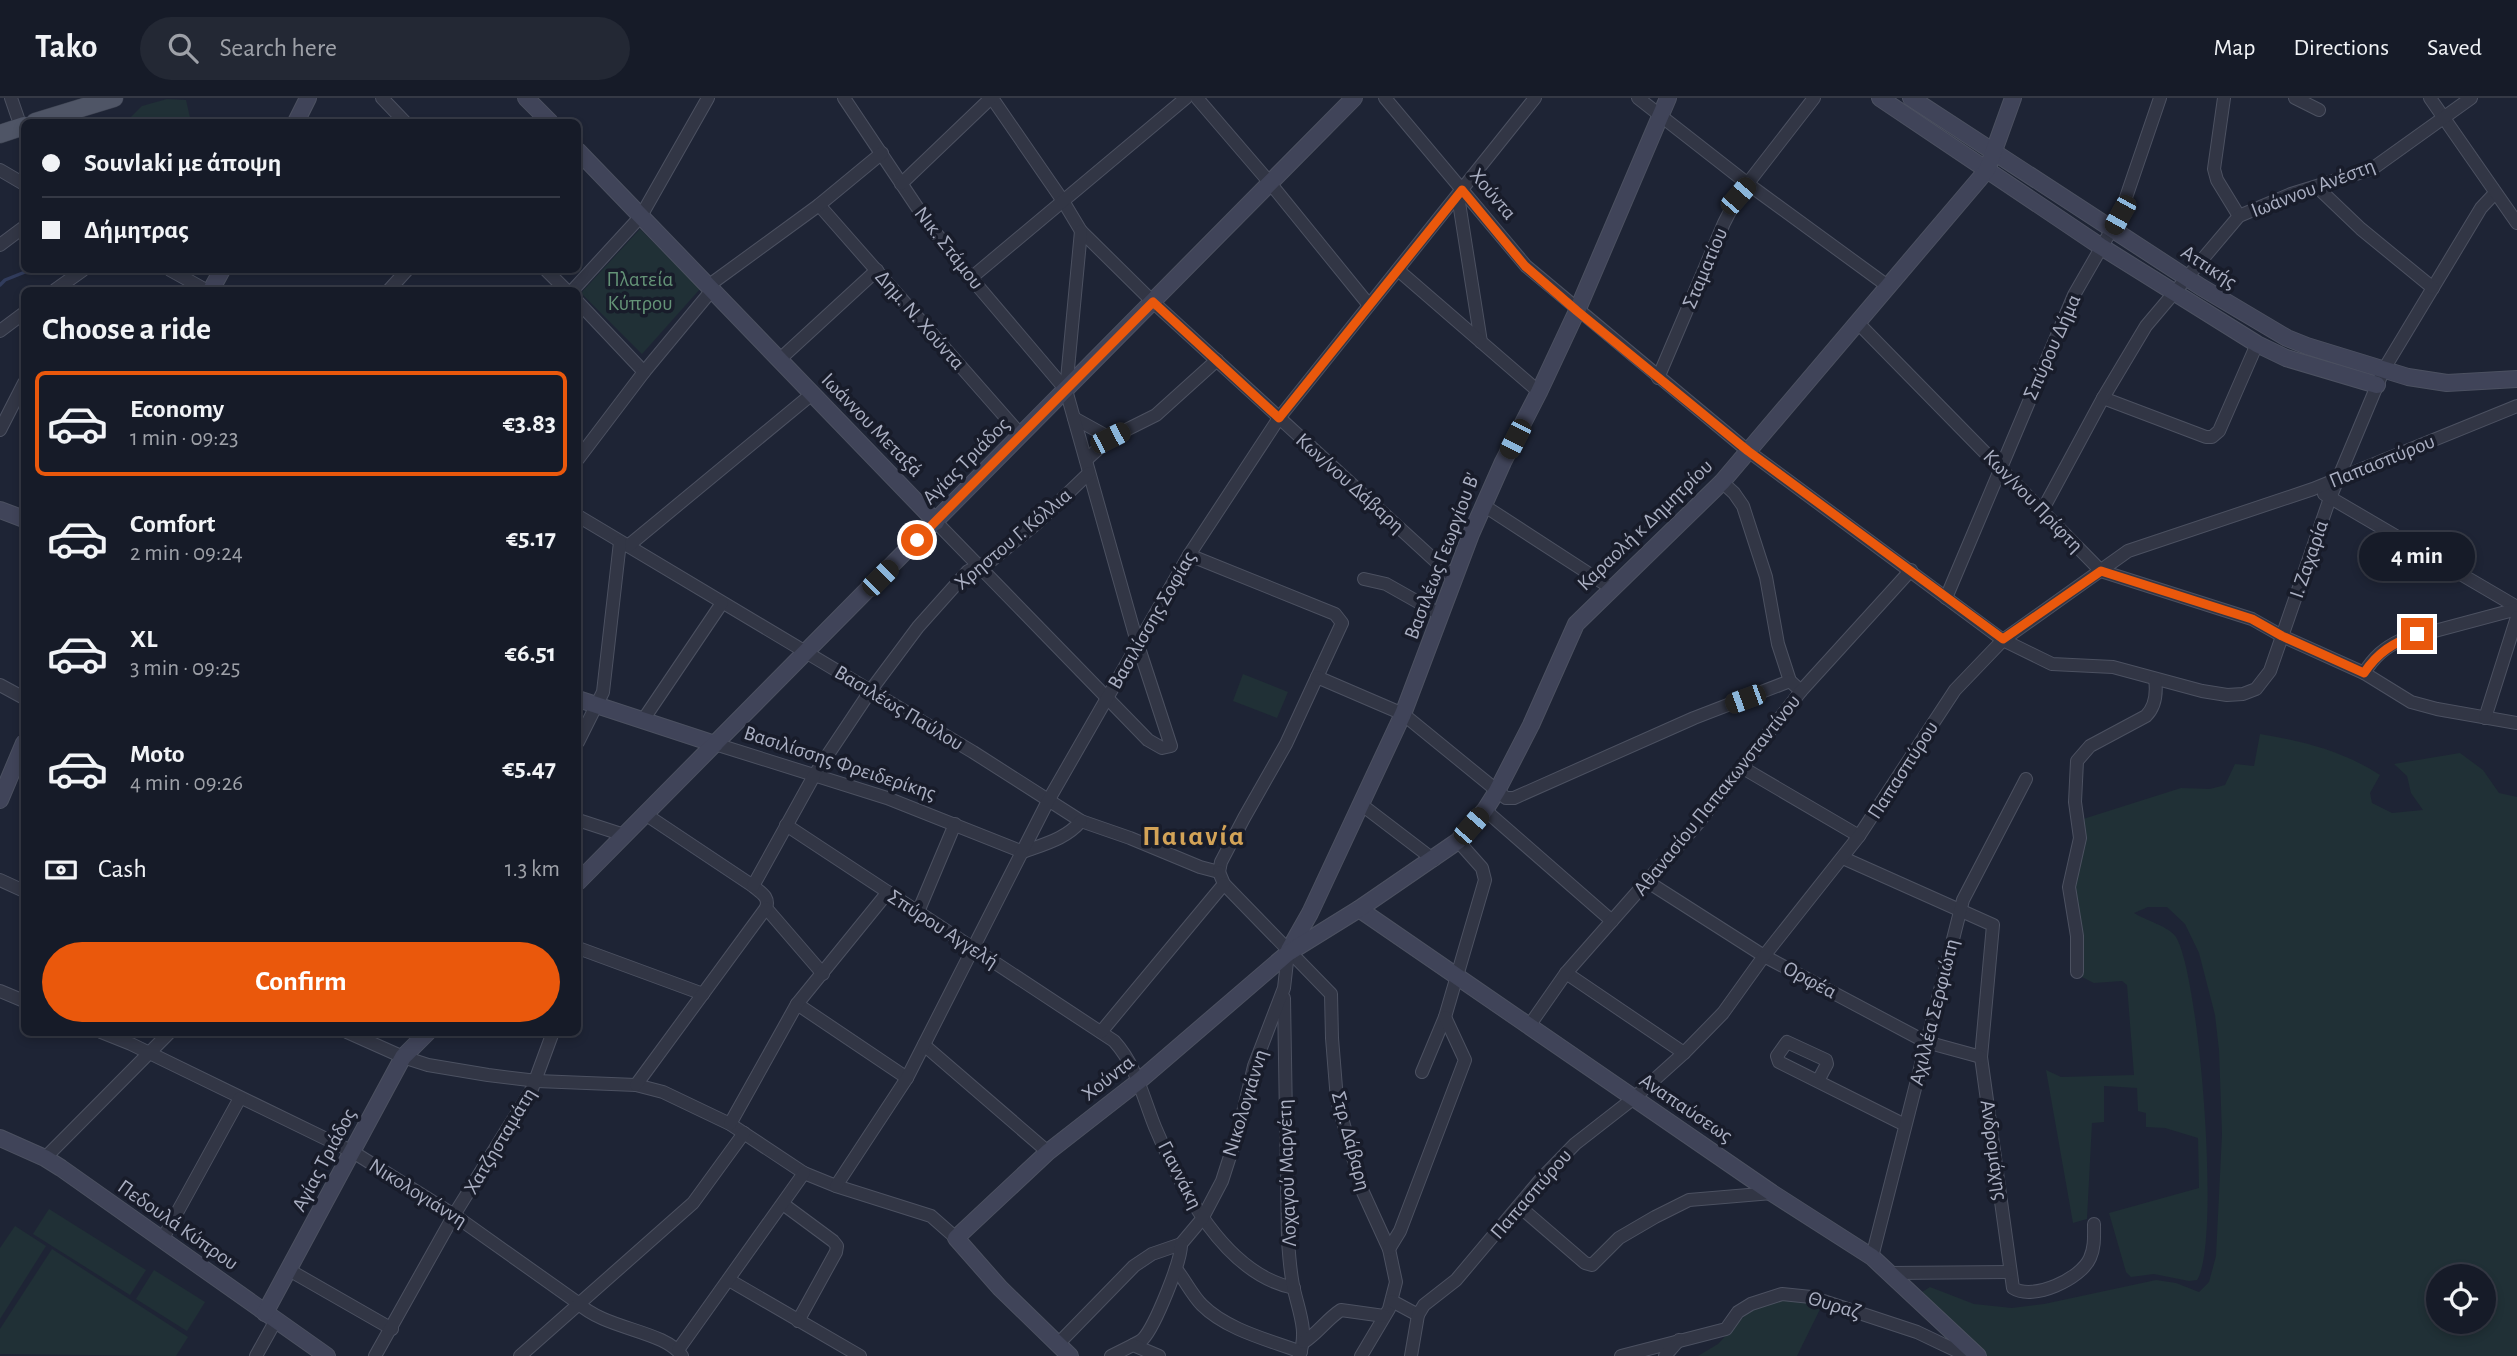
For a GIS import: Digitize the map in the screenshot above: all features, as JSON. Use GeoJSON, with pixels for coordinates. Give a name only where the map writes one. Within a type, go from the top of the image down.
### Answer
{"type":"FeatureCollection","features":[{"type":"Feature","properties":{"kind":"main road"},"geometry":{"type":"LineString","coordinates":[[46,119],[114,98]]}},
{"type":"Feature","properties":{"kind":"main road"},"geometry":{"type":"LineString","coordinates":[[0,134],[21,127]]}},
{"type":"Feature","properties":{"kind":"street"},"geometry":{"type":"LineString","coordinates":[[11,98],[23,119]]}},
{"type":"Feature","properties":{"kind":"street"},"geometry":{"type":"LineString","coordinates":[[298,119],[308,98]]}},
{"type":"Feature","properties":{"kind":"street"},"geometry":{"type":"LineString","coordinates":[[382,98],[402,119]]}},
{"type":"Feature","properties":{"kind":"street"},"geometry":{"type":"LineString","coordinates":[[526,98],[541,119]]}},
{"type":"Feature","properties":{"kind":"street"},"geometry":{"type":"LineString","coordinates":[[576,287],[641,216],[708,98]]}},
{"type":"Feature","properties":{"kind":"street","name":"Νικ. Στάμου"},"geometry":{"type":"LineString","coordinates":[[844,98],[925,219],[1066,390]]}},
{"type":"Feature","properties":{"kind":"street"},"geometry":{"type":"LineString","coordinates":[[901,184],[991,98]]}},
{"type":"Feature","properties":{"kind":"street","name":"Κων/νου Δάβαρη"},"geometry":{"type":"LineString","coordinates":[[991,98],[1063,201],[1081,232],[1153,302],[1454,578]]}},
{"type":"Feature","properties":{"kind":"street"},"geometry":{"type":"LineString","coordinates":[[971,278],[1186,98]]}},
{"type":"Feature","properties":{"kind":"street"},"geometry":{"type":"LineString","coordinates":[[1197,98],[1369,305]]}},
{"type":"Feature","properties":{"kind":"street","name":"Αγίας Τριάδος"},"geometry":{"type":"LineString","coordinates":[[581,879],[1354,98]]}},
{"type":"Feature","properties":{"kind":"street","name":"Χούντα"},"geometry":{"type":"LineString","coordinates":[[1385,98],[1460,193],[1525,266],[1577,311]]}},
{"type":"Feature","properties":{"kind":"street","name":"Βασιλίσσης Σοφίας"},"geometry":{"type":"LineString","coordinates":[[836,1186],[907,1078],[1048,800],[1189,555],[1279,418],[1535,98]]}},
{"type":"Feature","properties":{"kind":"street"},"geometry":{"type":"LineString","coordinates":[[1638,98],[1888,288]]}},
{"type":"Feature","properties":{"kind":"street","name":"Βασιλέως Γεωργίου Β'"},"geometry":{"type":"LineString","coordinates":[[1288,953],[1362,805],[1403,714],[1483,505],[1577,311],[1668,98]]}},
{"type":"Feature","properties":{"kind":"street","name":"Σταματίου"},"geometry":{"type":"LineString","coordinates":[[1658,378],[1738,196],[1814,98]]}},
{"type":"Feature","properties":{"kind":"street","name":"Αττικής"},"geometry":{"type":"LineString","coordinates":[[1880,98],[2100,246],[2257,344],[2286,358],[2377,385]]}},
{"type":"Feature","properties":{"kind":"street","name":"Αττικής"},"geometry":{"type":"LineString","coordinates":[[1911,98],[2232,307],[2287,338],[2408,377],[2447,383],[2517,379]]}},
{"type":"Feature","properties":{"kind":"street","name":"Καραολή κ Δημητρίου"},"geometry":{"type":"LineString","coordinates":[[1288,953],[1434,860],[1458,841],[1485,810],[1531,725],[1576,624],[1721,482],[1987,170],[2013,98]]}},
{"type":"Feature","properties":{"kind":"street","name":"Σπύρου Δήμα"},"geometry":{"type":"LineString","coordinates":[[1946,598],[2074,295],[2120,215],[2160,98]]}},
{"type":"Feature","properties":{"kind":"street"},"geometry":{"type":"LineString","coordinates":[[2224,98],[2214,169],[2217,180],[2239,216]]}},
{"type":"Feature","properties":{"kind":"street"},"geometry":{"type":"LineString","coordinates":[[2295,98],[2319,110]]}},
{"type":"Feature","properties":{"kind":"street"},"geometry":{"type":"LineString","coordinates":[[2430,98],[2517,223]]}},
{"type":"Feature","properties":{"kind":"street","name":"Ιωάννου Ανέστη"},"geometry":{"type":"LineString","coordinates":[[2042,511],[2103,398],[2146,326],[2239,216],[2291,194],[2372,169],[2472,98]]}},
{"type":"Feature","properties":{"kind":"street"},"geometry":{"type":"LineString","coordinates":[[581,455],[710,288],[882,153]]}},
{"type":"Feature","properties":{"kind":"street","name":"Ιωάννου Μεταξά"},"geometry":{"type":"LineString","coordinates":[[581,154],[1106,698],[1148,740],[1162,748],[1171,746],[1137,642]]}},
{"type":"Feature","properties":{"kind":"street"},"geometry":{"type":"LineString","coordinates":[[0,170],[21,182]]}},
{"type":"Feature","properties":{"kind":"street"},"geometry":{"type":"LineString","coordinates":[[2317,187],[2361,229],[2433,288]]}},
{"type":"Feature","properties":{"kind":"street"},"geometry":{"type":"LineString","coordinates":[[1460,193],[1481,342]]}},
{"type":"Feature","properties":{"kind":"street","name":"Ι. Ζαχαρία"},"geometry":{"type":"LineString","coordinates":[[1577,311],[1748,451],[2003,639],[2052,664],[2113,667],[2202,691],[2243,694],[2256,689],[2270,671],[2337,479],[2384,369],[2481,208],[2495,193]]}},
{"type":"Feature","properties":{"kind":"street","name":"Δημ. Ν. Χούντα"},"geometry":{"type":"LineString","coordinates":[[819,205],[1021,435]]}},
{"type":"Feature","properties":{"kind":"street"},"geometry":{"type":"LineString","coordinates":[[0,245],[21,228]]}},
{"type":"Feature","properties":{"kind":"street"},"geometry":{"type":"LineString","coordinates":[[1081,232],[1066,390],[1137,642]]}},
{"type":"Feature","properties":{"kind":"street"},"geometry":{"type":"LineString","coordinates":[[779,360],[877,270]]}},
{"type":"Feature","properties":{"kind":"street"},"geometry":{"type":"LineString","coordinates":[[1398,270],[1539,392]]}},
{"type":"Feature","properties":{"kind":"street"},"geometry":{"type":"LineString","coordinates":[[59,287],[78,273]]}},
{"type":"Feature","properties":{"kind":"street"},"geometry":{"type":"LineString","coordinates":[[176,273],[202,287]]}},
{"type":"Feature","properties":{"kind":"street"},"geometry":{"type":"LineString","coordinates":[[392,287],[404,273]]}},
{"type":"Feature","properties":{"kind":"street"},"geometry":{"type":"LineString","coordinates":[[549,273],[563,287]]}},
{"type":"Feature","properties":{"kind":"street"},"geometry":{"type":"LineString","coordinates":[[581,305],[643,372]]}},
{"type":"Feature","properties":{"kind":"street"},"geometry":{"type":"LineString","coordinates":[[0,331],[21,315]]}},
{"type":"Feature","properties":{"kind":"street","name":"Κων/νου Πρίφτη"},"geometry":{"type":"LineString","coordinates":[[1858,323],[2101,571],[2252,619],[2282,636],[2364,673],[2411,702],[2517,723]]}},
{"type":"Feature","properties":{"kind":"street"},"geometry":{"type":"LineString","coordinates":[[2103,398],[2212,437],[2219,431],[2257,344]]}},
{"type":"Feature","properties":{"kind":"street"},"geometry":{"type":"LineString","coordinates":[[1086,460],[1110,438],[1156,415],[1217,360]]}},
{"type":"Feature","properties":{"kind":"street"},"geometry":{"type":"LineString","coordinates":[[0,430],[21,389]]}},
{"type":"Feature","properties":{"kind":"street"},"geometry":{"type":"LineString","coordinates":[[581,736],[603,692],[624,544],[812,394]]}},
{"type":"Feature","properties":{"kind":"street","name":"Παπασπύρου"},"geometry":{"type":"LineString","coordinates":[[1418,1315],[1424,1305],[1456,1280],[1541,1179],[1576,1144],[1634,1098],[1723,1013],[1764,956],[1859,836],[1955,690],[2003,639],[2128,551],[2313,489],[2517,406]]}},
{"type":"Feature","properties":{"kind":"street"},"geometry":{"type":"LineString","coordinates":[[1074,418],[1110,438]]}},
{"type":"Feature","properties":{"kind":"street","name":"Χρηστου Γ. Κόλλια"},"geometry":{"type":"LineString","coordinates":[[753,886],[815,774],[870,690],[927,617],[968,571],[992,560],[1037,523],[1089,473]]}},
{"type":"Feature","properties":{"kind":"street"},"geometry":{"type":"LineString","coordinates":[[1721,482],[1734,493],[1743,506],[1766,577],[1778,644],[1790,681],[1801,691]]}},
{"type":"Feature","properties":{"kind":"street"},"geometry":{"type":"LineString","coordinates":[[2313,489],[2517,608]]}},
{"type":"Feature","properties":{"kind":"street"},"geometry":{"type":"LineString","coordinates":[[1483,505],[1611,588]]}},
{"type":"Feature","properties":{"kind":"street"},"geometry":{"type":"LineString","coordinates":[[0,510],[21,518]]}},
{"type":"Feature","properties":{"kind":"street","name":"Βασιλέως Παύλου"},"geometry":{"type":"LineString","coordinates":[[581,518],[870,690],[1081,821],[1130,838],[1221,878]]}},
{"type":"Feature","properties":{"kind":"street"},"geometry":{"type":"LineString","coordinates":[[1101,1032],[1221,878],[1233,840],[1286,744],[1342,623],[1335,614],[1189,555]]}},
{"type":"Feature","properties":{"kind":"street","name":"Αθανασίου Παπακωνσταντίνου"},"geometry":{"type":"LineString","coordinates":[[1529,1026],[1566,973],[1648,882],[1743,768],[1801,691],[1911,570]]}},
{"type":"Feature","properties":{"kind":"street"},"geometry":{"type":"LineString","coordinates":[[1364,579],[1386,584],[1441,615]]}},
{"type":"Feature","properties":{"kind":"street"},"geometry":{"type":"LineString","coordinates":[[643,720],[722,603]]}},
{"type":"Feature","properties":{"kind":"street"},"geometry":{"type":"LineString","coordinates":[[2364,673],[2373,659],[2385,648],[2402,640],[2517,608]]}},
{"type":"Feature","properties":{"kind":"street"},"geometry":{"type":"LineString","coordinates":[[2485,718],[2517,617]]}},
{"type":"Feature","properties":{"kind":"street"},"geometry":{"type":"LineString","coordinates":[[1317,677],[1403,714],[1506,798],[1514,797],[1694,718],[1790,681]]}},
{"type":"Feature","properties":{"kind":"street"},"geometry":{"type":"LineString","coordinates":[[2077,972],[2077,936],[2069,887],[2080,838],[2075,802],[2077,761],[2090,746],[2151,711],[2156,693],[2155,679]]}},
{"type":"Feature","properties":{"kind":"street"},"geometry":{"type":"LineString","coordinates":[[0,685],[21,696]]}},
{"type":"Feature","properties":{"kind":"street","name":"Βασιλίσσης Φρειδερίκης"},"geometry":{"type":"LineString","coordinates":[[581,700],[887,798],[1023,852]]}},
{"type":"Feature","properties":{"kind":"street"},"geometry":{"type":"LineString","coordinates":[[0,800],[21,750]]}},
{"type":"Feature","properties":{"kind":"street"},"geometry":{"type":"LineString","coordinates":[[1743,768],[1859,836]]}},
{"type":"Feature","properties":{"kind":"street","name":"Αχιλλέα Σερφιώτη"},"geometry":{"type":"LineString","coordinates":[[1872,1256],[1963,900],[2026,779]]}},
{"type":"Feature","properties":{"kind":"street"},"geometry":{"type":"LineString","coordinates":[[1362,805],[1434,860]]}},
{"type":"Feature","properties":{"kind":"street"},"geometry":{"type":"LineString","coordinates":[[1485,810],[1612,921]]}},
{"type":"Feature","properties":{"kind":"street"},"geometry":{"type":"LineString","coordinates":[[636,1085],[766,908],[767,900],[753,886],[645,814]]}},
{"type":"Feature","properties":{"kind":"street"},"geometry":{"type":"LineString","coordinates":[[581,821],[624,835]]}},
{"type":"Feature","properties":{"kind":"street"},"geometry":{"type":"LineString","coordinates":[[1023,852],[1058,839],[1081,821]]}},
{"type":"Feature","properties":{"kind":"street"},"geometry":{"type":"LineString","coordinates":[[918,912],[955,824]]}},
{"type":"Feature","properties":{"kind":"street","name":"Σπύρου Αγγελή"},"geometry":{"type":"LineString","coordinates":[[786,825],[1101,1032]]}},
{"type":"Feature","properties":{"kind":"street"},"geometry":{"type":"LineString","coordinates":[[1422,1072],[1445,1017],[1486,875],[1458,841]]}},
{"type":"Feature","properties":{"kind":"street","name":"Ανδρομάχης"},"geometry":{"type":"LineString","coordinates":[[1843,858],[1993,925],[1981,1057],[2010,1272]]}},
{"type":"Feature","properties":{"kind":"street","name":"Στρ. Δάβαρη"},"geometry":{"type":"LineString","coordinates":[[1221,878],[1288,953],[1331,995],[1337,1100],[1362,1190],[1389,1250],[1396,1282],[1392,1301]]}},
{"type":"Feature","properties":{"kind":"street"},"geometry":{"type":"LineString","coordinates":[[0,880],[21,890]]}},
{"type":"Feature","properties":{"kind":"street","name":"Ορφέα"},"geometry":{"type":"LineString","coordinates":[[1648,882],[1764,956],[1926,1042],[1981,1057]]}},
{"type":"Feature","properties":{"kind":"street"},"geometry":{"type":"LineString","coordinates":[[730,1124],[797,1004],[888,892]]}},
{"type":"Feature","properties":{"kind":"street"},"geometry":{"type":"LineString","coordinates":[[766,908],[822,974]]}},
{"type":"Feature","properties":{"kind":"street","name":"Αναπαύσεως"},"geometry":{"type":"LineString","coordinates":[[1359,909],[1772,1193],[1872,1256],[1975,1353]]}},
{"type":"Feature","properties":{"kind":"street"},"geometry":{"type":"LineString","coordinates":[[581,949],[703,994]]}},
{"type":"Feature","properties":{"kind":"street","name":"Χούντα"},"geometry":{"type":"LineString","coordinates":[[956,1238],[1048,1152],[1139,1081],[1288,953]]}},
{"type":"Feature","properties":{"kind":"street","name":"Νικολογιάννη"},"geometry":{"type":"LineString","coordinates":[[1058,1345],[1139,1262],[1181,1244],[1202,1219],[1222,1181],[1240,1125],[1254,1066],[1284,988],[1288,953]]}},
{"type":"Feature","properties":{"kind":"street"},"geometry":{"type":"LineString","coordinates":[[1566,973],[1684,1053]]}},
{"type":"Feature","properties":{"kind":"street","name":"Λοχαγού Μαργέτη"},"geometry":{"type":"LineString","coordinates":[[1284,988],[1288,1240],[1294,1288],[1301,1314],[1301,1350]]}},
{"type":"Feature","properties":{"kind":"street"},"geometry":{"type":"LineString","coordinates":[[0,991],[21,1000]]}},
{"type":"Feature","properties":{"kind":"street"},"geometry":{"type":"LineString","coordinates":[[797,1004],[907,1078]]}},
{"type":"Feature","properties":{"kind":"street"},"geometry":{"type":"LineString","coordinates":[[1389,1250],[1400,1231],[1465,1060],[1445,1017]]}},
{"type":"Feature","properties":{"kind":"street","name":"Γιαννάκη"},"geometry":{"type":"LineString","coordinates":[[1101,1032],[1124,1052],[1139,1081],[1155,1126],[1202,1219],[1226,1247],[1259,1274],[1294,1288]]}},
{"type":"Feature","properties":{"kind":"street","name":"Νικολογιάννη"},"geometry":{"type":"LineString","coordinates":[[110,1036],[353,1152],[454,1215],[588,1312],[606,1322],[668,1343],[680,1353]]}},
{"type":"Feature","properties":{"kind":"street"},"geometry":{"type":"LineString","coordinates":[[45,1158],[166,1036]]}},
{"type":"Feature","properties":{"kind":"street"},"geometry":{"type":"LineString","coordinates":[[356,1036],[428,1065],[537,1081],[636,1085],[663,1092],[730,1124],[804,1173],[931,1216],[956,1238],[1000,1288],[1070,1356]]}},
{"type":"Feature","properties":{"kind":"street","name":"Αγίας Τριάδος"},"geometry":{"type":"LineString","coordinates":[[270,1317],[289,1270],[403,1057],[424,1036]]}},
{"type":"Feature","properties":{"kind":"street","name":"Χατζησταμάτη"},"geometry":{"type":"LineString","coordinates":[[375,1356],[454,1215],[537,1081],[552,1036]]}},
{"type":"Feature","properties":{"kind":"street"},"geometry":{"type":"LineString","coordinates":[[924,1045],[1048,1152]]}},
{"type":"Feature","properties":{"kind":"street"},"geometry":{"type":"LineString","coordinates":[[1818,1081],[1905,1125]]}},
{"type":"Feature","properties":{"kind":"street"},"geometry":{"type":"LineString","coordinates":[[162,1240],[240,1098]]}},
{"type":"Feature","properties":{"kind":"street"},"geometry":{"type":"LineString","coordinates":[[520,1356],[693,1203],[744,1133]]}},
{"type":"Feature","properties":{"kind":"street","name":"Πεδουλά Κύπρου"},"geometry":{"type":"LineString","coordinates":[[0,1138],[45,1158],[327,1356]]}},
{"type":"Feature","properties":{"kind":"street"},"geometry":{"type":"LineString","coordinates":[[680,1353],[804,1173]]}},
{"type":"Feature","properties":{"kind":"street"},"geometry":{"type":"LineString","coordinates":[[1520,1207],[1585,1263],[1592,1265],[1619,1238],[1689,1200],[1772,1193]]}},
{"type":"Feature","properties":{"kind":"street"},"geometry":{"type":"LineString","coordinates":[[783,1204],[837,1246],[798,1321]]}},
{"type":"Feature","properties":{"kind":"street"},"geometry":{"type":"LineString","coordinates":[[1890,1273],[2010,1272],[2013,1288],[2024,1293],[2072,1278],[2081,1271],[2090,1259],[2094,1247],[2094,1224]]}},
{"type":"Feature","properties":{"kind":"street","name":"Νικολογιάννη"},"geometry":{"type":"LineString","coordinates":[[1111,1356],[1142,1339],[1176,1269],[1181,1255],[1181,1244]]}},
{"type":"Feature","properties":{"kind":"street"},"geometry":{"type":"LineString","coordinates":[[1176,1269],[1201,1304],[1217,1316],[1244,1330],[1301,1350],[1330,1317],[1342,1310],[1384,1316]]}},
{"type":"Feature","properties":{"kind":"street"},"geometry":{"type":"LineString","coordinates":[[289,1270],[392,1329]]}},
{"type":"Feature","properties":{"kind":"street"},"geometry":{"type":"LineString","coordinates":[[729,1280],[860,1356]]}},
{"type":"Feature","properties":{"kind":"street","name":"Θυραζ"},"geometry":{"type":"LineString","coordinates":[[1622,1356],[1726,1329],[1738,1312],[1764,1298],[1782,1294],[1811,1297],[1917,1332],[1957,1351],[1975,1353]]}},
{"type":"Feature","properties":{"kind":"street"},"geometry":{"type":"LineString","coordinates":[[1361,1356],[1392,1301],[1418,1315],[1411,1356]]}},
{"type":"Feature","properties":{"kind":"street"},"geometry":{"type":"LineString","coordinates":[[256,1356],[270,1317]]}},
{"type":"Feature","properties":{"kind":"street"},"geometry":{"type":"LineString","coordinates":[[1665,1356],[1679,1340]]}},
{"type":"Feature","properties":{"kind":"street"},"geometry":{"type":"LineString","coordinates":[[1133,1345],[1159,1356]]}},
{"type":"Feature","properties":{"kind":"green space"},"geometry":{"type":"Polygon","coordinates":[[[167,99],[186,100],[190,119],[129,119],[142,106],[167,99]]]}},
{"type":"Feature","properties":{"kind":"green space","name":"Πλατεία Κύπρου"},"geometry":{"type":"Polygon","coordinates":[[[640,229],[700,289],[642,354],[581,293],[640,229]]]}},
{"type":"Feature","properties":{"kind":"green space"},"geometry":{"type":"Polygon","coordinates":[[[1243,674],[1288,692],[1277,718],[1233,701],[1243,674]]]}},
{"type":"Feature","properties":{"kind":"green space"},"geometry":{"type":"Polygon","coordinates":[[[2260,734],[2322,748],[2352,759],[2380,775],[2370,793],[2372,803],[2392,813],[2423,810],[2411,793],[2407,776],[2394,764],[2460,753],[2483,770],[2499,793],[2517,797],[2517,1356],[1984,1356],[1919,1294],[1930,1287],[1974,1304],[2012,1308],[2044,1304],[2156,1280],[2176,1283],[2199,1292],[2209,1282],[2216,1256],[2222,1134],[2219,1050],[2215,1015],[2199,953],[2185,924],[2167,907],[2148,907],[2134,913],[2163,927],[2176,937],[2185,962],[2193,1002],[2200,1054],[2207,1166],[2204,1257],[2197,1280],[2154,1274],[2131,1277],[2126,1272],[2109,1213],[2199,1188],[2198,1138],[2165,1128],[2146,1127],[2146,1113],[2138,1111],[2137,1088],[2104,1086],[2104,1122],[2092,1123],[2087,1219],[2073,1223],[2046,1070],[2061,1077],[2134,1075],[2127,985],[2122,981],[2094,983],[2082,977],[2071,897],[2080,820],[2181,788],[2210,789],[2225,785],[2235,764],[2254,766],[2260,734]]]}},
{"type":"Feature","properties":{"kind":"green space"},"geometry":{"type":"Polygon","coordinates":[[[49,1209],[146,1270],[130,1295],[33,1234],[49,1209]]]}},
{"type":"Feature","properties":{"kind":"green space"},"geometry":{"type":"Polygon","coordinates":[[[15,1226],[46,1246],[0,1319],[0,1248],[15,1226]]]}},
{"type":"Feature","properties":{"kind":"green space"},"geometry":{"type":"Polygon","coordinates":[[[52,1249],[188,1337],[176,1356],[0,1354],[0,1329],[52,1249]]]}},
{"type":"Feature","properties":{"kind":"green space"},"geometry":{"type":"Polygon","coordinates":[[[154,1270],[205,1302],[187,1331],[136,1299],[154,1270]]]}},
{"type":"Feature","properties":{"kind":"green space"},"geometry":{"type":"Polygon","coordinates":[[[1777,1299],[1823,1303],[1797,1356],[1698,1356],[1718,1344],[1748,1312],[1777,1299]]]}},
{"type":"Feature","properties":{"kind":"waterway"},"geometry":{"type":"LineString","coordinates":[[0,285],[22,273]]}},
{"type":"Feature","properties":{"kind":"district","name":"Παιανία"},"geometry":{"type":"Point","coordinates":[1194,837]}},
{"type":"Feature","properties":{"kind":"route"},"geometry":{"type":"LineString","coordinates":[[917,540],[1153,302],[1279,418],[1462,190],[1525,266],[1577,311],[1748,451],[2003,639],[2101,571],[2252,619],[2282,636],[2364,673],[2373,659],[2385,648],[2417,634]]}}]}
